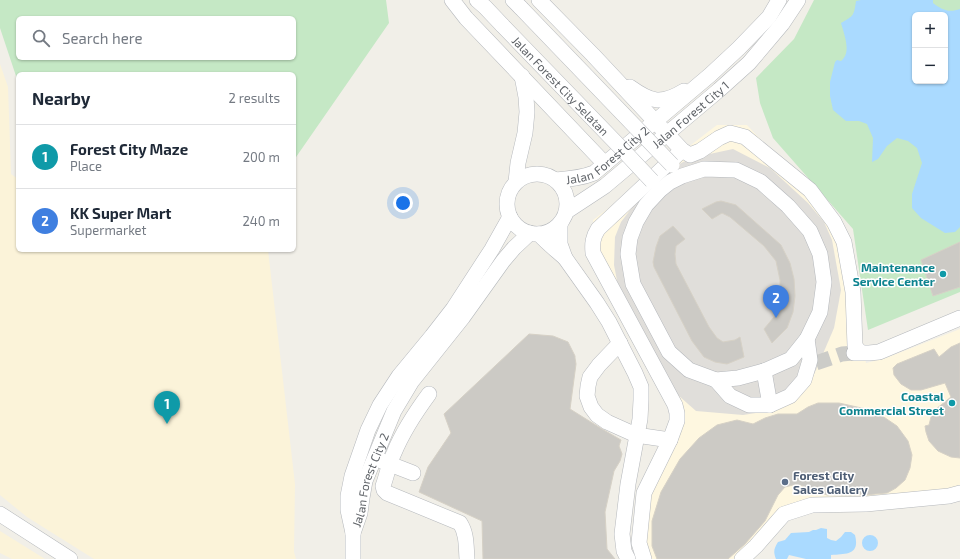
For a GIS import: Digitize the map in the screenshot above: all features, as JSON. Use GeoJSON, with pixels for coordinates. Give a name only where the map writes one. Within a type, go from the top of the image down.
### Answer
{"type":"FeatureCollection","features":[{"type":"Feature","properties":{"kind":"street"},"geometry":{"type":"LineString","coordinates":[[452,0],[466,18],[605,164]]}},
{"type":"Feature","properties":{"kind":"street","name":"Jalan Forest City Selatan"},"geometry":{"type":"LineString","coordinates":[[477,0],[486,7],[656,186]]}},
{"type":"Feature","properties":{"kind":"street"},"geometry":{"type":"LineString","coordinates":[[539,0],[682,150],[690,155],[700,151],[719,138],[730,133],[745,137],[810,190],[834,222],[844,242],[853,292],[855,346],[857,352],[879,352],[960,318]]}},
{"type":"Feature","properties":{"kind":"street","name":"Jalan Forest City 1"},"geometry":{"type":"LineString","coordinates":[[655,122],[739,48],[769,17],[779,0]]}},
{"type":"Feature","properties":{"kind":"street","name":"Jalan Forest City 1"},"geometry":{"type":"LineString","coordinates":[[563,217],[605,186],[749,63],[782,24],[798,0]]}},
{"type":"Feature","properties":{"kind":"street","name":"Jalan Forest City Selatan"},"geometry":{"type":"LineString","coordinates":[[517,4],[677,171]]}},
{"type":"Feature","properties":{"kind":"street"},"geometry":{"type":"LineString","coordinates":[[593,55],[629,87],[650,99],[662,100],[674,97],[710,75]]}},
{"type":"Feature","properties":{"kind":"street"},"geometry":{"type":"LineString","coordinates":[[522,76],[527,112],[525,133],[518,163],[516,182],[508,195],[507,210],[513,223],[524,231],[535,233],[555,248],[565,258],[609,322],[641,387],[640,419],[628,484],[622,534],[624,551],[628,559]]}},
{"type":"Feature","properties":{"kind":"street","name":"Jalan Forest City 2"},"geometry":{"type":"LineString","coordinates":[[556,180],[573,179],[594,173],[655,122]]}},
{"type":"Feature","properties":{"kind":"street"},"geometry":{"type":"LineString","coordinates":[[644,559],[639,542],[644,493],[670,440],[677,421],[677,413],[675,405],[593,253],[592,245],[598,228],[682,150]]}},
{"type":"Feature","properties":{"kind":"street"},"geometry":{"type":"LineString","coordinates":[[704,169],[736,170],[761,182],[788,206],[810,230],[820,254],[824,282],[820,312],[807,339],[791,359],[764,371],[738,378],[716,380],[689,370],[669,352],[633,284],[628,254],[630,238],[636,222],[656,186],[670,182],[677,171],[704,169]]}},
{"type":"Feature","properties":{"kind":"street","name":"Jalan Forest City 2"},"geometry":{"type":"LineString","coordinates":[[367,456],[412,381],[463,317],[503,261],[514,248],[535,233],[548,232],[552,230],[563,217],[567,202],[566,194],[562,186],[556,180],[540,174],[531,174],[516,182]]}},
{"type":"Feature","properties":{"kind":"street","name":"Jalan Forest City 2"},"geometry":{"type":"LineString","coordinates":[[354,559],[353,533],[360,513],[365,481],[368,430],[377,411],[399,376],[453,309],[492,249],[510,217]]}},
{"type":"Feature","properties":{"kind":"street"},"geometry":{"type":"LineString","coordinates":[[563,217],[560,244],[565,258]]}},
{"type":"Feature","properties":{"kind":"street"},"geometry":{"type":"LineString","coordinates":[[716,380],[730,396],[749,405],[770,405],[790,396],[804,380],[812,366],[807,339]]}},
{"type":"Feature","properties":{"kind":"street"},"geometry":{"type":"LineString","coordinates":[[620,343],[590,376],[588,396],[591,406],[597,415],[607,422],[636,435],[670,440]]}},
{"type":"Feature","properties":{"kind":"street"},"geometry":{"type":"LineString","coordinates":[[764,371],[770,405]]}},
{"type":"Feature","properties":{"kind":"street"},"geometry":{"type":"LineString","coordinates":[[428,394],[414,413],[403,432],[393,455],[383,486],[387,493],[460,523],[466,537],[467,559]]}},
{"type":"Feature","properties":{"kind":"street"},"geometry":{"type":"LineString","coordinates":[[367,456],[413,473]]}},
{"type":"Feature","properties":{"kind":"street"},"geometry":{"type":"LineString","coordinates":[[742,559],[756,546],[784,514],[812,505],[873,503],[949,496],[960,493]]}},
{"type":"Feature","properties":{"kind":"street"},"geometry":{"type":"LineString","coordinates":[[0,514],[70,559]]}},
{"type":"Feature","properties":{"kind":"shaded area"},"geometry":{"type":"Polygon","coordinates":[[[717,125],[747,125],[848,234],[866,363],[886,358],[960,329],[960,485],[935,497],[813,501],[738,559],[648,559],[643,542],[647,493],[680,420],[596,252],[593,220],[717,125]]]}},
{"type":"Feature","properties":{"kind":"shaded area"},"geometry":{"type":"Polygon","coordinates":[[[733,149],[770,168],[808,203],[824,222],[832,240],[841,290],[834,328],[808,387],[776,410],[743,415],[696,411],[670,388],[621,301],[614,265],[615,237],[621,222],[653,180],[683,162],[705,155],[733,149]]]}},
{"type":"Feature","properties":{"kind":"green space"},"geometry":{"type":"Polygon","coordinates":[[[0,0],[386,0],[389,23],[296,157],[296,72],[16,72],[16,76],[0,28],[0,0]]]}},
{"type":"Feature","properties":{"kind":"green space"},"geometry":{"type":"Polygon","coordinates":[[[814,0],[960,0],[960,292],[868,330],[853,229],[773,138],[760,103],[756,78],[794,39],[814,0]]]}},
{"type":"Feature","properties":{"kind":"sand"},"geometry":{"type":"Polygon","coordinates":[[[0,64],[8,87],[11,174],[16,178],[16,252],[268,252],[295,484],[294,552],[296,559],[94,559],[27,517],[0,495],[0,64]]]}},
{"type":"Feature","properties":{"kind":"sand"},"geometry":{"type":"Polygon","coordinates":[[[0,531],[45,559],[12,559],[0,553],[0,531]]]}},
{"type":"Feature","properties":{"kind":"water"},"geometry":{"type":"Polygon","coordinates":[[[861,0],[933,0],[933,3],[946,10],[952,11],[960,9],[960,227],[955,232],[945,233],[921,218],[912,208],[912,194],[922,163],[917,148],[908,141],[897,138],[887,146],[878,159],[872,162],[873,138],[867,124],[859,121],[846,121],[833,110],[830,96],[830,82],[835,62],[837,60],[841,61],[844,58],[847,48],[841,23],[853,15],[856,1],[861,0]]]}},
{"type":"Feature","properties":{"kind":"water"},"geometry":{"type":"Polygon","coordinates":[[[821,528],[827,529],[827,538],[836,541],[845,532],[851,532],[855,535],[856,546],[854,550],[847,554],[831,555],[831,559],[806,559],[789,555],[787,559],[776,559],[774,550],[778,542],[785,540],[791,533],[809,532],[821,528]]]}},
{"type":"Feature","properties":{"kind":"water"},"geometry":{"type":"Polygon","coordinates":[[[870,535],[877,540],[878,543],[873,550],[870,551],[863,546],[862,543],[867,536],[870,535]]]}},
{"type":"Feature","properties":{"kind":"building"},"geometry":{"type":"Polygon","coordinates":[[[721,201],[736,205],[781,245],[790,263],[794,279],[795,296],[793,312],[787,328],[772,343],[764,329],[778,312],[780,280],[776,261],[764,246],[730,217],[722,213],[712,219],[702,209],[721,201]]]}},
{"type":"Feature","properties":{"kind":"building"},"geometry":{"type":"Polygon","coordinates":[[[673,226],[685,239],[676,246],[676,264],[709,327],[717,338],[723,342],[735,340],[740,337],[744,357],[727,364],[715,362],[704,357],[692,341],[654,267],[653,262],[660,236],[673,226]]]}},
{"type":"Feature","properties":{"kind":"building","name":"Maintenance Service Center"},"geometry":{"type":"Polygon","coordinates":[[[960,242],[960,287],[933,296],[921,260],[960,242]]]}},
{"type":"Feature","properties":{"kind":"building"},"geometry":{"type":"Polygon","coordinates":[[[529,334],[553,336],[568,342],[575,356],[576,364],[570,409],[621,440],[619,446],[622,454],[614,471],[605,512],[607,549],[615,559],[483,559],[482,521],[419,492],[428,467],[451,433],[444,414],[529,334]]]}},
{"type":"Feature","properties":{"kind":"building","name":"Coastal Commercial Street"},"geometry":{"type":"Polygon","coordinates":[[[960,343],[960,458],[951,457],[938,451],[929,441],[926,432],[925,426],[929,425],[931,417],[936,409],[951,397],[945,383],[921,390],[911,390],[901,384],[894,375],[893,368],[897,364],[934,349],[939,357],[951,347],[960,343]]]}},
{"type":"Feature","properties":{"kind":"building","name":"Forest City Sales Gallery"},"geometry":{"type":"Polygon","coordinates":[[[818,403],[839,403],[875,411],[897,426],[908,441],[912,455],[910,468],[905,480],[896,488],[887,493],[865,495],[827,495],[800,485],[785,487],[778,495],[765,521],[745,544],[728,559],[657,559],[652,546],[652,521],[661,492],[680,459],[699,438],[717,425],[737,420],[753,424],[778,414],[797,414],[818,403]]]}},
{"type":"Feature","properties":{"kind":"tunnel"},"geometry":{"type":"LineString","coordinates":[[816,363],[842,354],[854,353]]}},
{"type":"Feature","properties":{"kind":"place","name":"Maintenance Service Center"},"geometry":{"type":"Point","coordinates":[943,274]}},
{"type":"Feature","properties":{"kind":"place","name":"KK Super Mart"},"geometry":{"type":"Point","coordinates":[776,318]}},
{"type":"Feature","properties":{"kind":"place","name":"Coastal Commercial Street"},"geometry":{"type":"Point","coordinates":[952,403]}},
{"type":"Feature","properties":{"kind":"place","name":"Forest City Maze"},"geometry":{"type":"Point","coordinates":[167,424]}},
{"type":"Feature","properties":{"kind":"place","name":"Forest City Sales Gallery"},"geometry":{"type":"Point","coordinates":[785,482]}}]}
